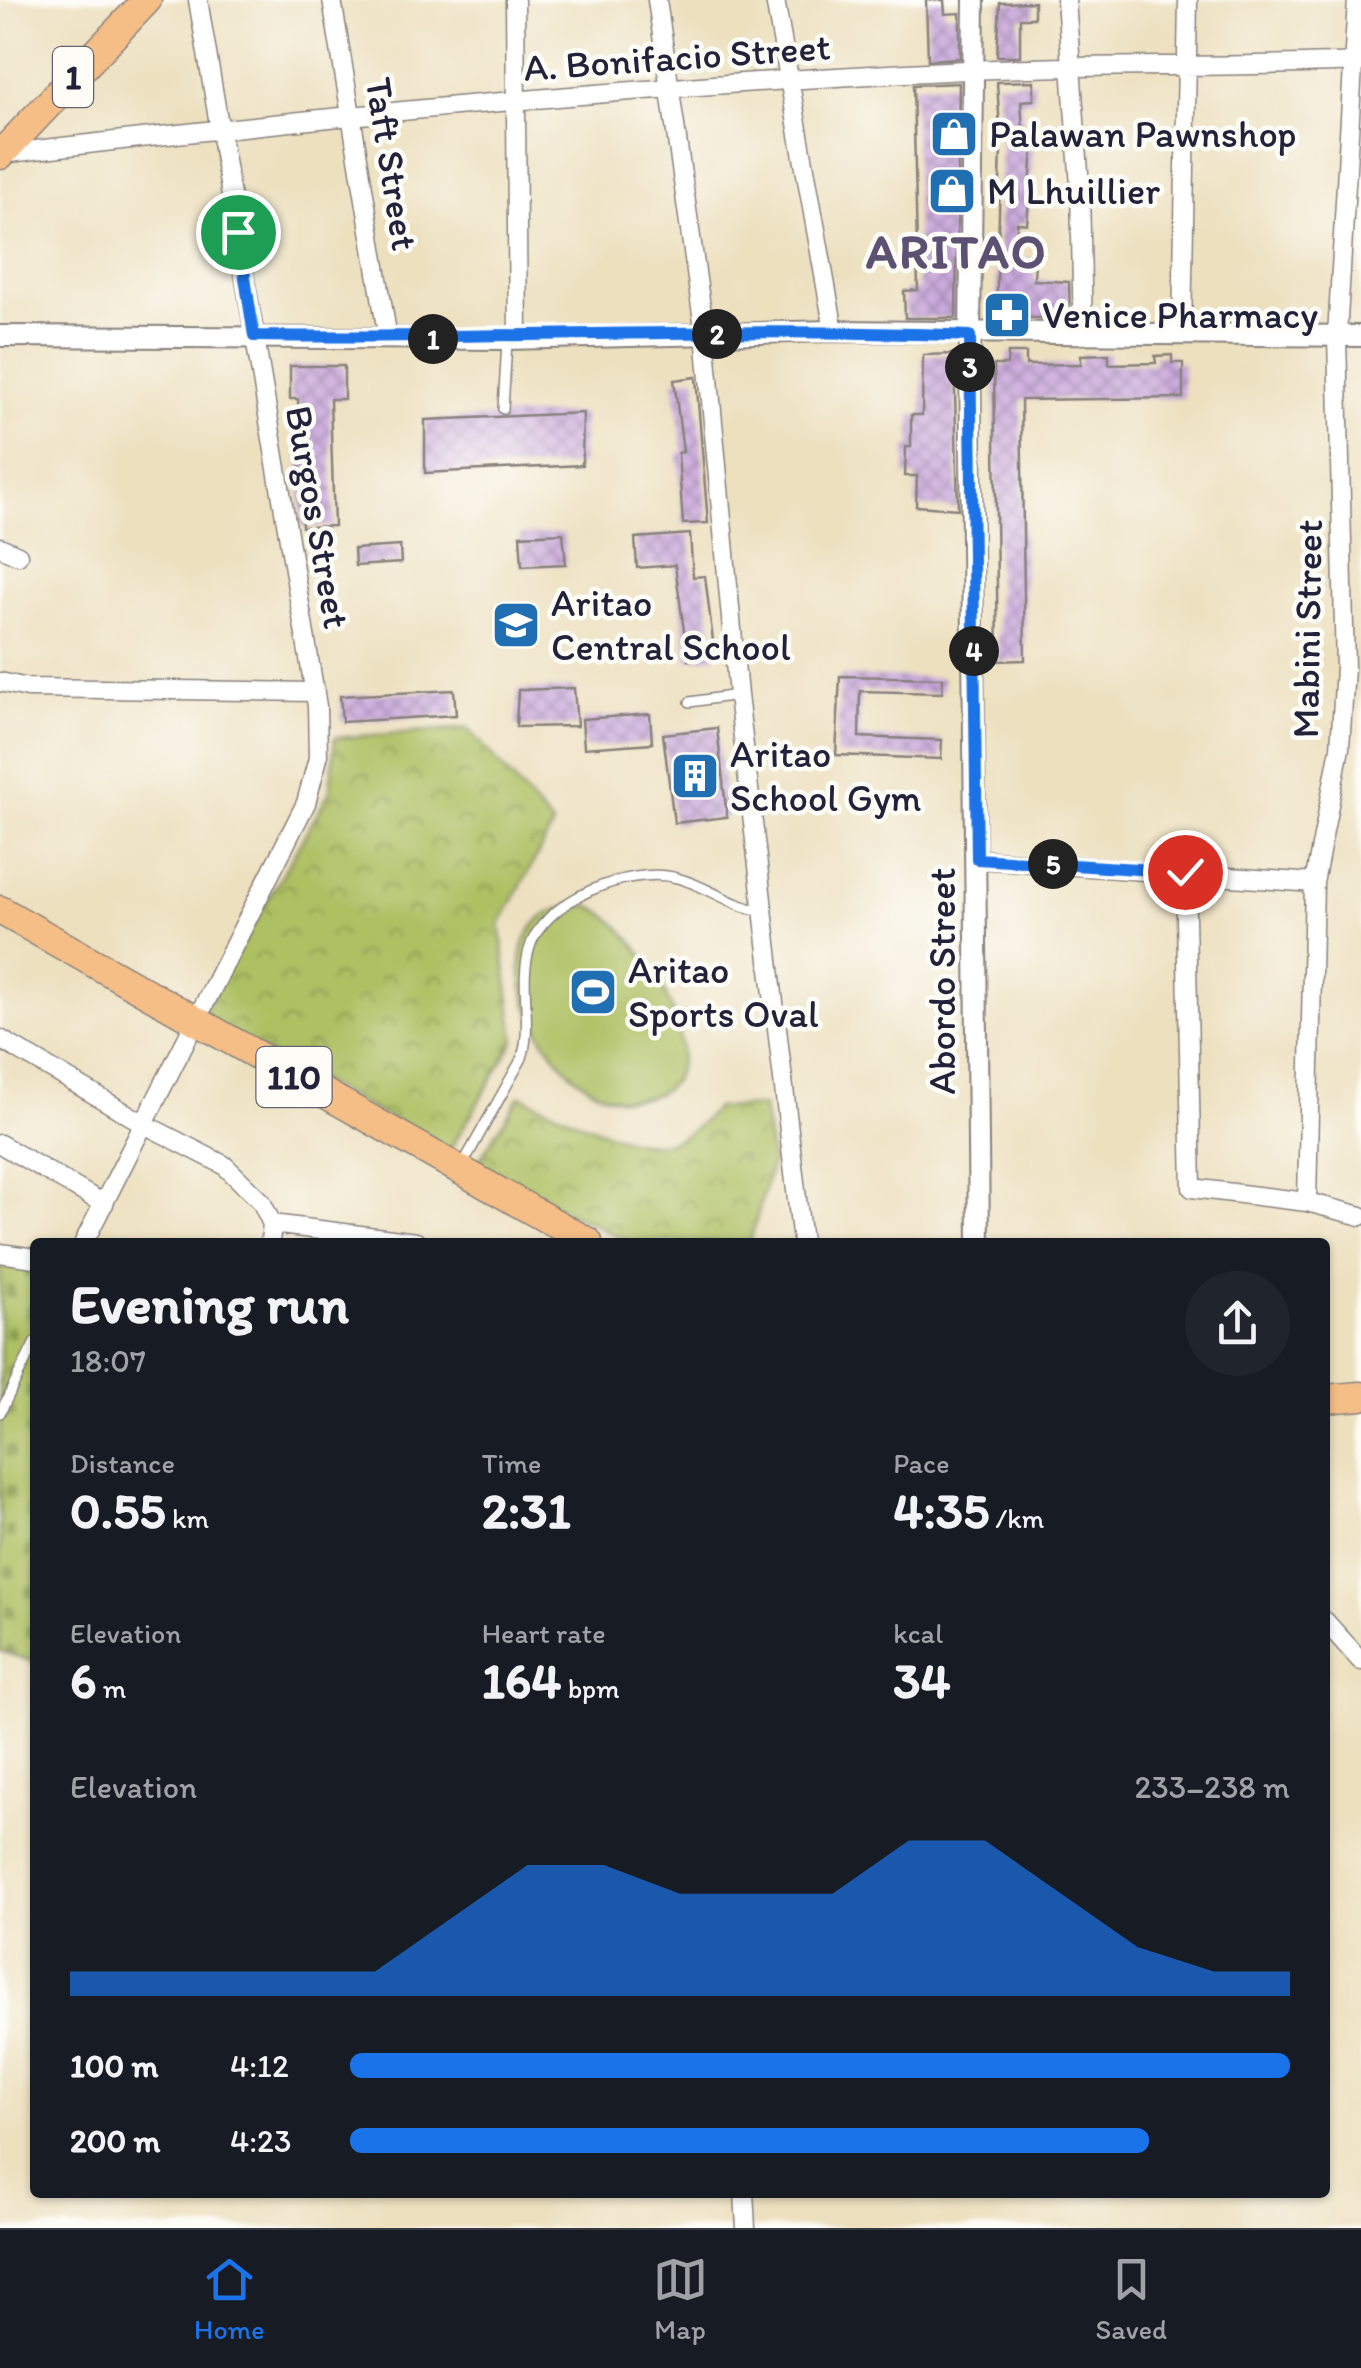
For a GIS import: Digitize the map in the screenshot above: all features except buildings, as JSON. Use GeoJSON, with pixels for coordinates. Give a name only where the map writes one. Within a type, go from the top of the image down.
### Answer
{"type":"FeatureCollection","features":[{"type":"Feature","properties":{"kind":"main road","name":"1"},"geometry":{"type":"LineString","coordinates":[[1,154],[146,0]]}},
{"type":"Feature","properties":{"kind":"main road","name":"110"},"geometry":{"type":"LineString","coordinates":[[0,910],[581,1238]]}},
{"type":"Feature","properties":{"kind":"main road"},"geometry":{"type":"LineString","coordinates":[[1330,1399],[1361,1396]]}},
{"type":"Feature","properties":{"kind":"street","name":"Burgos Street"},"geometry":{"type":"LineString","coordinates":[[86,1238],[146,1125],[313,784],[318,758],[315,692],[198,0]]}},
{"type":"Feature","properties":{"kind":"street","name":"Taft Street"},"geometry":{"type":"LineString","coordinates":[[332,0],[388,338]]}},
{"type":"Feature","properties":{"kind":"street"},"geometry":{"type":"LineString","coordinates":[[513,339],[516,0]]}},
{"type":"Feature","properties":{"kind":"street"},"geometry":{"type":"LineString","coordinates":[[656,0],[705,334],[738,695],[802,1238]]}},
{"type":"Feature","properties":{"kind":"street"},"geometry":{"type":"LineString","coordinates":[[775,0],[834,331]]}},
{"type":"Feature","properties":{"kind":"street","name":"Abordo Street"},"geometry":{"type":"LineString","coordinates":[[974,0],[970,336],[979,1238]]}},
{"type":"Feature","properties":{"kind":"street"},"geometry":{"type":"LineString","coordinates":[[1066,0],[1082,334]]}},
{"type":"Feature","properties":{"kind":"street"},"geometry":{"type":"LineString","coordinates":[[1182,334],[1190,66],[1188,0]]}},
{"type":"Feature","properties":{"kind":"street","name":"Mabini Street"},"geometry":{"type":"LineString","coordinates":[[1306,1202],[1314,884],[1352,705],[1338,336],[1358,62],[1358,0]]}},
{"type":"Feature","properties":{"kind":"street","name":"A. Bonifacio Street"},"geometry":{"type":"LineString","coordinates":[[1,154],[222,128],[790,80],[972,70],[1358,62]]}},
{"type":"Feature","properties":{"kind":"street"},"geometry":{"type":"LineString","coordinates":[[0,336],[513,339],[834,331],[970,336],[1361,336]]}},
{"type":"Feature","properties":{"kind":"street"},"geometry":{"type":"LineString","coordinates":[[0,547],[18,555]]}},
{"type":"Feature","properties":{"kind":"street"},"geometry":{"type":"LineString","coordinates":[[0,682],[28,688],[315,692]]}},
{"type":"Feature","properties":{"kind":"street"},"geometry":{"type":"LineString","coordinates":[[977,859],[1314,884]]}},
{"type":"Feature","properties":{"kind":"street"},"geometry":{"type":"LineString","coordinates":[[1185,872],[1192,1188],[1306,1202],[1361,1216]]}},
{"type":"Feature","properties":{"kind":"street"},"geometry":{"type":"LineString","coordinates":[[0,1038],[146,1125],[224,1164],[248,1184],[271,1233],[352,1238]]}},
{"type":"Feature","properties":{"kind":"street"},"geometry":{"type":"LineString","coordinates":[[0,1144],[104,1204]]}},
{"type":"Feature","properties":{"kind":"street"},"geometry":{"type":"LineString","coordinates":[[0,1253],[30,1257]]}},
{"type":"Feature","properties":{"kind":"street"},"geometry":{"type":"LineString","coordinates":[[1330,1626],[1361,1660]]}},
{"type":"Feature","properties":{"kind":"street"},"geometry":{"type":"LineString","coordinates":[[744,2198],[746,2228]]}},
{"type":"Feature","properties":{"kind":"lane"},"geometry":{"type":"LineString","coordinates":[[503,409],[513,339]]}},
{"type":"Feature","properties":{"kind":"lane"},"geometry":{"type":"LineString","coordinates":[[690,702],[738,695]]}},
{"type":"Feature","properties":{"kind":"lane"},"geometry":{"type":"LineString","coordinates":[[459,1171],[522,1058],[527,1039],[524,978],[529,949],[550,912],[614,884],[665,875],[688,881],[732,904],[763,910]]}},
{"type":"Feature","properties":{"kind":"lane"},"geometry":{"type":"LineString","coordinates":[[0,1414],[30,1352]]}},
{"type":"Feature","properties":{"kind":"green space"},"geometry":{"type":"Polygon","coordinates":[[[468,728],[553,826],[500,924],[515,1040],[450,1150],[200,1018],[330,791],[335,738],[468,728]]]}},
{"type":"Feature","properties":{"kind":"green space","name":"Aritao Sports Oval"},"geometry":{"type":"Polygon","coordinates":[[[587,905],[610,919],[633,943],[655,974],[672,1009],[680,1042],[678,1071],[661,1091],[628,1099],[596,1091],[567,1069],[543,1038],[527,1003],[521,967],[527,936],[548,914],[587,905]]]}},
{"type":"Feature","properties":{"kind":"green space"},"geometry":{"type":"Polygon","coordinates":[[[520,1096],[617,1136],[656,1143],[685,1135],[716,1108],[763,1106],[772,1162],[751,1238],[622,1238],[474,1168],[520,1096]]]}},
{"type":"Feature","properties":{"kind":"green space"},"geometry":{"type":"Polygon","coordinates":[[[0,1266],[30,1270],[30,1660],[0,1651],[0,1266]]]}},
{"type":"Feature","properties":{"kind":"place","name":"Palawan Pawnshop"},"geometry":{"type":"Point","coordinates":[954,134]}},
{"type":"Feature","properties":{"kind":"place","name":"M Lhuillier"},"geometry":{"type":"Point","coordinates":[952,191]}},
{"type":"Feature","properties":{"kind":"place","name":"Venice Pharmacy"},"geometry":{"type":"Point","coordinates":[1007,315]}},
{"type":"Feature","properties":{"kind":"place","name":"Aritao Central School"},"geometry":{"type":"Point","coordinates":[516,625]}},
{"type":"Feature","properties":{"kind":"place","name":"Aritao School Gym"},"geometry":{"type":"Point","coordinates":[695,776]}},
{"type":"Feature","properties":{"kind":"place","name":"Aritao Sports Oval"},"geometry":{"type":"Point","coordinates":[593,992]}},
{"type":"Feature","properties":{"kind":"district","name":"ARITAO"},"geometry":{"type":"Point","coordinates":[957,251]}},
{"type":"Feature","properties":{"kind":"route"},"geometry":{"type":"LineString","coordinates":[[238,232],[254,336],[518,339],[834,331],[970,336],[977,859],[1185,872]]}}]}
